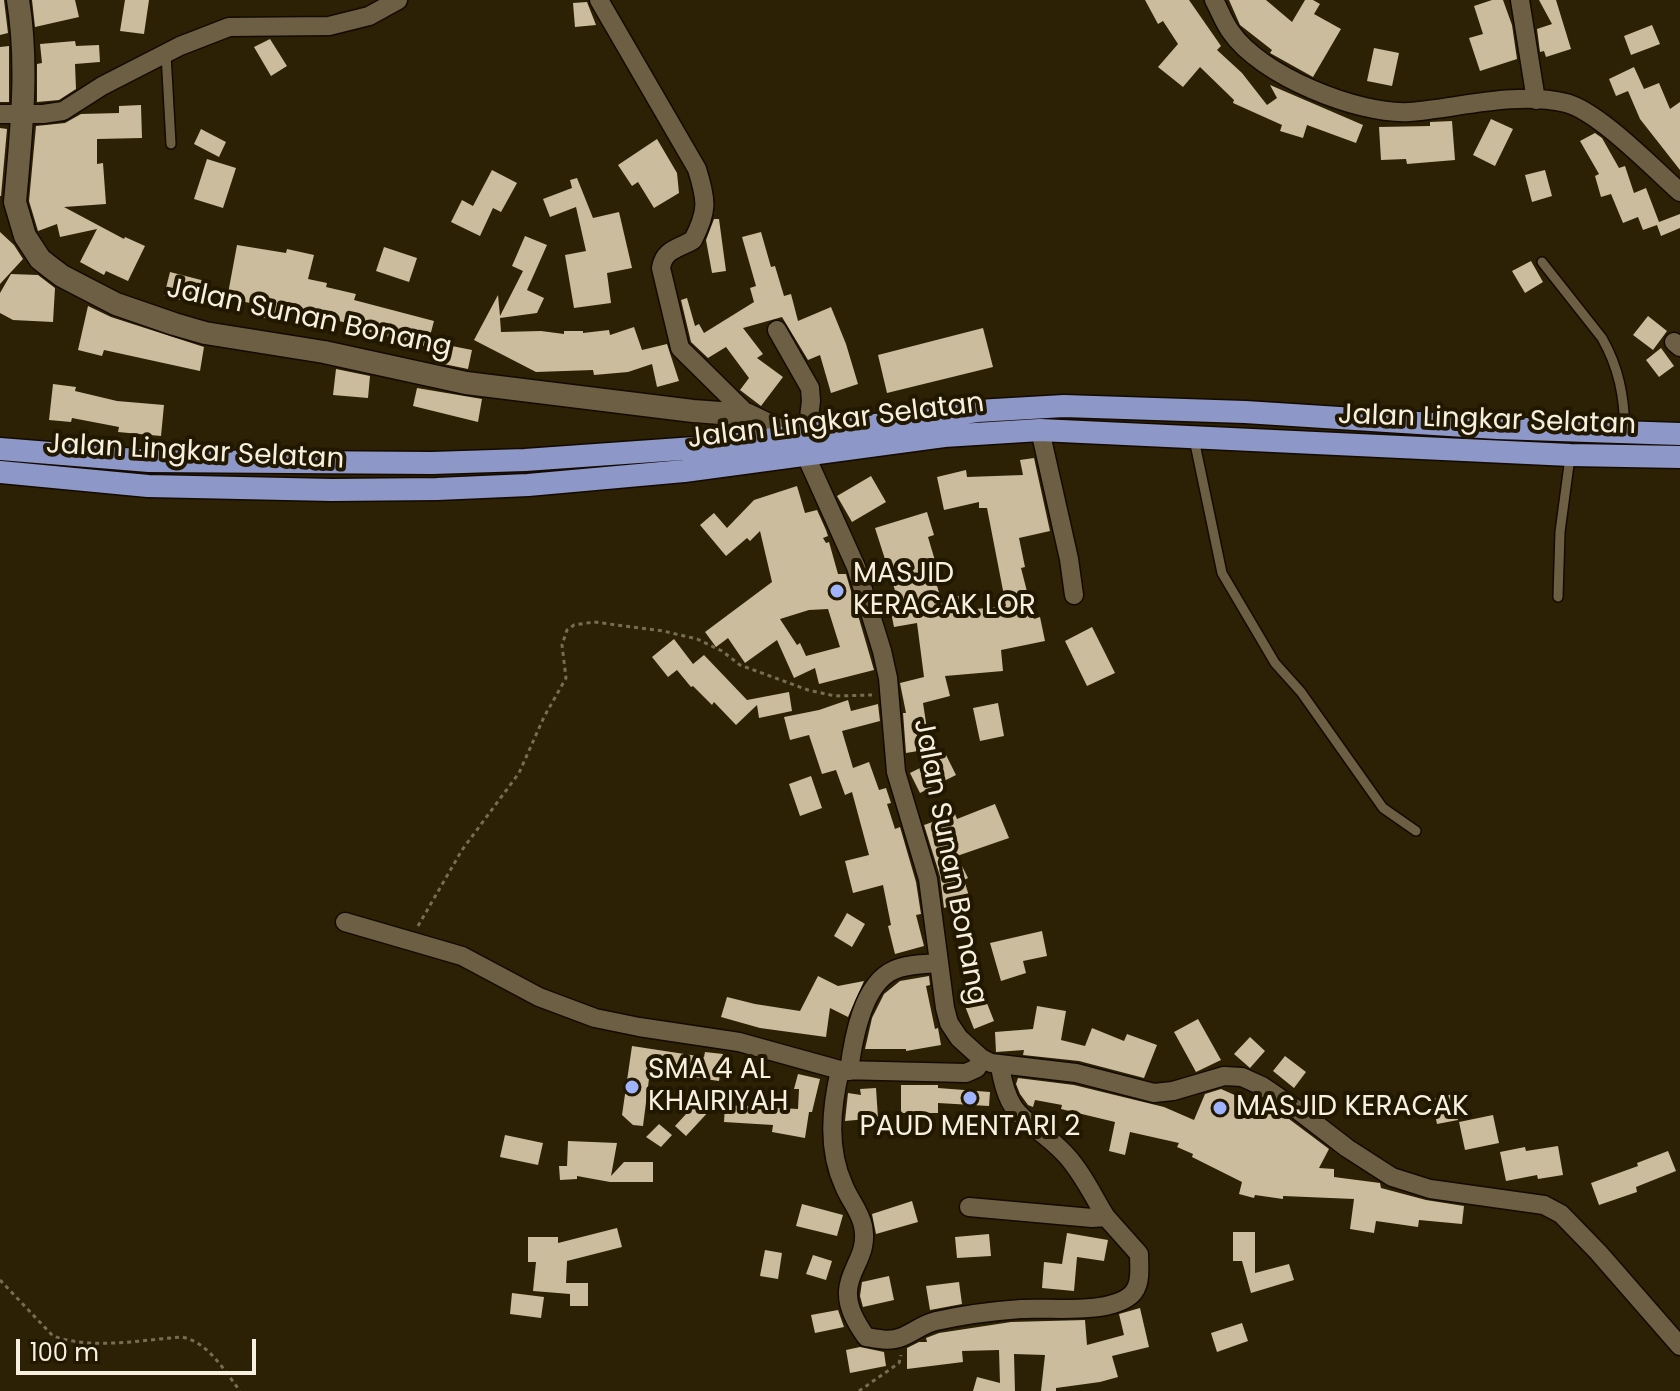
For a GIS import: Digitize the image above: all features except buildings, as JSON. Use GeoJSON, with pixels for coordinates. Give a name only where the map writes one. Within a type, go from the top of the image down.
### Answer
{"type":"FeatureCollection","features":[{"type":"Feature","properties":{"kind":"highway","name":"Jalan Lingkar Selatan"},"geometry":{"type":"LineString","coordinates":[[0,472],[148,486],[437,489],[528,485],[734,466],[801,442],[1023,407],[1089,407],[1680,434]]}},
{"type":"Feature","properties":{"kind":"highway"},"geometry":{"type":"LineString","coordinates":[[1278,442],[1280,415]]}},
{"type":"Feature","properties":{"kind":"highway","name":"Jalan Lingkar Selatan"},"geometry":{"type":"LineString","coordinates":[[0,449],[149,461],[432,463],[1040,430],[1570,455],[1680,457]]}},
{"type":"Feature","properties":{"kind":"highway"},"geometry":{"type":"LineString","coordinates":[[148,486],[149,461]]}},
{"type":"Feature","properties":{"kind":"street","name":"Jalan Sunan Bonang"},"geometry":{"type":"LineString","coordinates":[[18,0],[24,54],[23,115],[15,202],[25,236],[40,259],[62,276],[116,304],[205,333],[324,352],[466,383],[748,415],[801,442],[856,567],[882,651],[896,772],[928,879],[949,1023],[959,1038],[981,1058],[1000,1066],[1076,1073],[1154,1093],[1173,1091],[1224,1076],[1250,1079],[1392,1177],[1430,1189],[1552,1208],[1598,1252],[1680,1346]]}},
{"type":"Feature","properties":{"kind":"street"},"geometry":{"type":"LineString","coordinates":[[0,114],[63,111],[102,86],[229,27],[329,26],[369,16],[398,0]]}},
{"type":"Feature","properties":{"kind":"street"},"geometry":{"type":"LineString","coordinates":[[599,0],[697,169],[704,191],[706,211],[693,240],[666,253],[661,268],[680,348],[748,415]]}},
{"type":"Feature","properties":{"kind":"street"},"geometry":{"type":"LineString","coordinates":[[1214,0],[1232,34],[1267,67],[1355,106],[1388,113],[1536,100],[1568,104],[1590,114],[1680,192]]}},
{"type":"Feature","properties":{"kind":"street"},"geometry":{"type":"LineString","coordinates":[[1520,0],[1536,100]]}},
{"type":"Feature","properties":{"kind":"street"},"geometry":{"type":"LineString","coordinates":[[777,330],[810,388],[801,442]]}},
{"type":"Feature","properties":{"kind":"street"},"geometry":{"type":"LineString","coordinates":[[1040,430],[1074,595]]}},
{"type":"Feature","properties":{"kind":"street"},"geometry":{"type":"LineString","coordinates":[[345,922],[462,956],[539,997],[595,1018],[739,1042],[844,1070],[966,1073],[977,1068],[981,1058]]}},
{"type":"Feature","properties":{"kind":"street"},"geometry":{"type":"LineString","coordinates":[[938,963],[894,970],[878,983],[862,1012],[833,1101],[833,1149],[844,1187],[863,1225],[864,1249],[848,1289],[855,1318],[866,1337],[886,1340],[902,1337],[932,1322],[1020,1309],[1102,1306],[1116,1303],[1132,1294],[1140,1279],[1139,1254],[1106,1217],[1066,1154],[1013,1108],[1000,1066]]}},
{"type":"Feature","properties":{"kind":"street"},"geometry":{"type":"LineString","coordinates":[[969,1207],[1106,1217]]}},
{"type":"Feature","properties":{"kind":"lane"},"geometry":{"type":"LineString","coordinates":[[166,54],[171,144]]}},
{"type":"Feature","properties":{"kind":"lane"},"geometry":{"type":"LineString","coordinates":[[1542,262],[1610,351],[1623,389],[1625,433]]}},
{"type":"Feature","properties":{"kind":"lane"},"geometry":{"type":"LineString","coordinates":[[1194,439],[1222,573],[1275,663],[1316,712],[1375,798],[1383,808],[1416,831]]}},
{"type":"Feature","properties":{"kind":"lane"},"geometry":{"type":"LineString","coordinates":[[1558,597],[1560,532],[1570,455]]}},
{"type":"Feature","properties":{"kind":"path"},"geometry":{"type":"LineString","coordinates":[[411,940],[462,850],[519,773],[544,717],[566,678],[562,645],[567,630],[574,625],[594,622],[697,639],[722,651],[740,665],[773,679],[835,696],[889,693]]}},
{"type":"Feature","properties":{"kind":"path"},"geometry":{"type":"LineString","coordinates":[[0,1280],[53,1336],[64,1340],[107,1343],[182,1337],[194,1339],[220,1363],[240,1391]]}},
{"type":"Feature","properties":{"kind":"path"},"geometry":{"type":"LineString","coordinates":[[859,1391],[899,1363],[902,1337]]}},
{"type":"Feature","properties":{"kind":"place","name":"MASJID KERACAK LOR"},"geometry":{"type":"Point","coordinates":[837,591]}},
{"type":"Feature","properties":{"kind":"place","name":"SMA 4 AL KHAIRIYAH"},"geometry":{"type":"Point","coordinates":[632,1087]}},
{"type":"Feature","properties":{"kind":"place","name":"PAUD MENTARI 2"},"geometry":{"type":"Point","coordinates":[970,1098]}},
{"type":"Feature","properties":{"kind":"place","name":"MASJID KERACAK"},"geometry":{"type":"Point","coordinates":[1220,1108]}}]}
